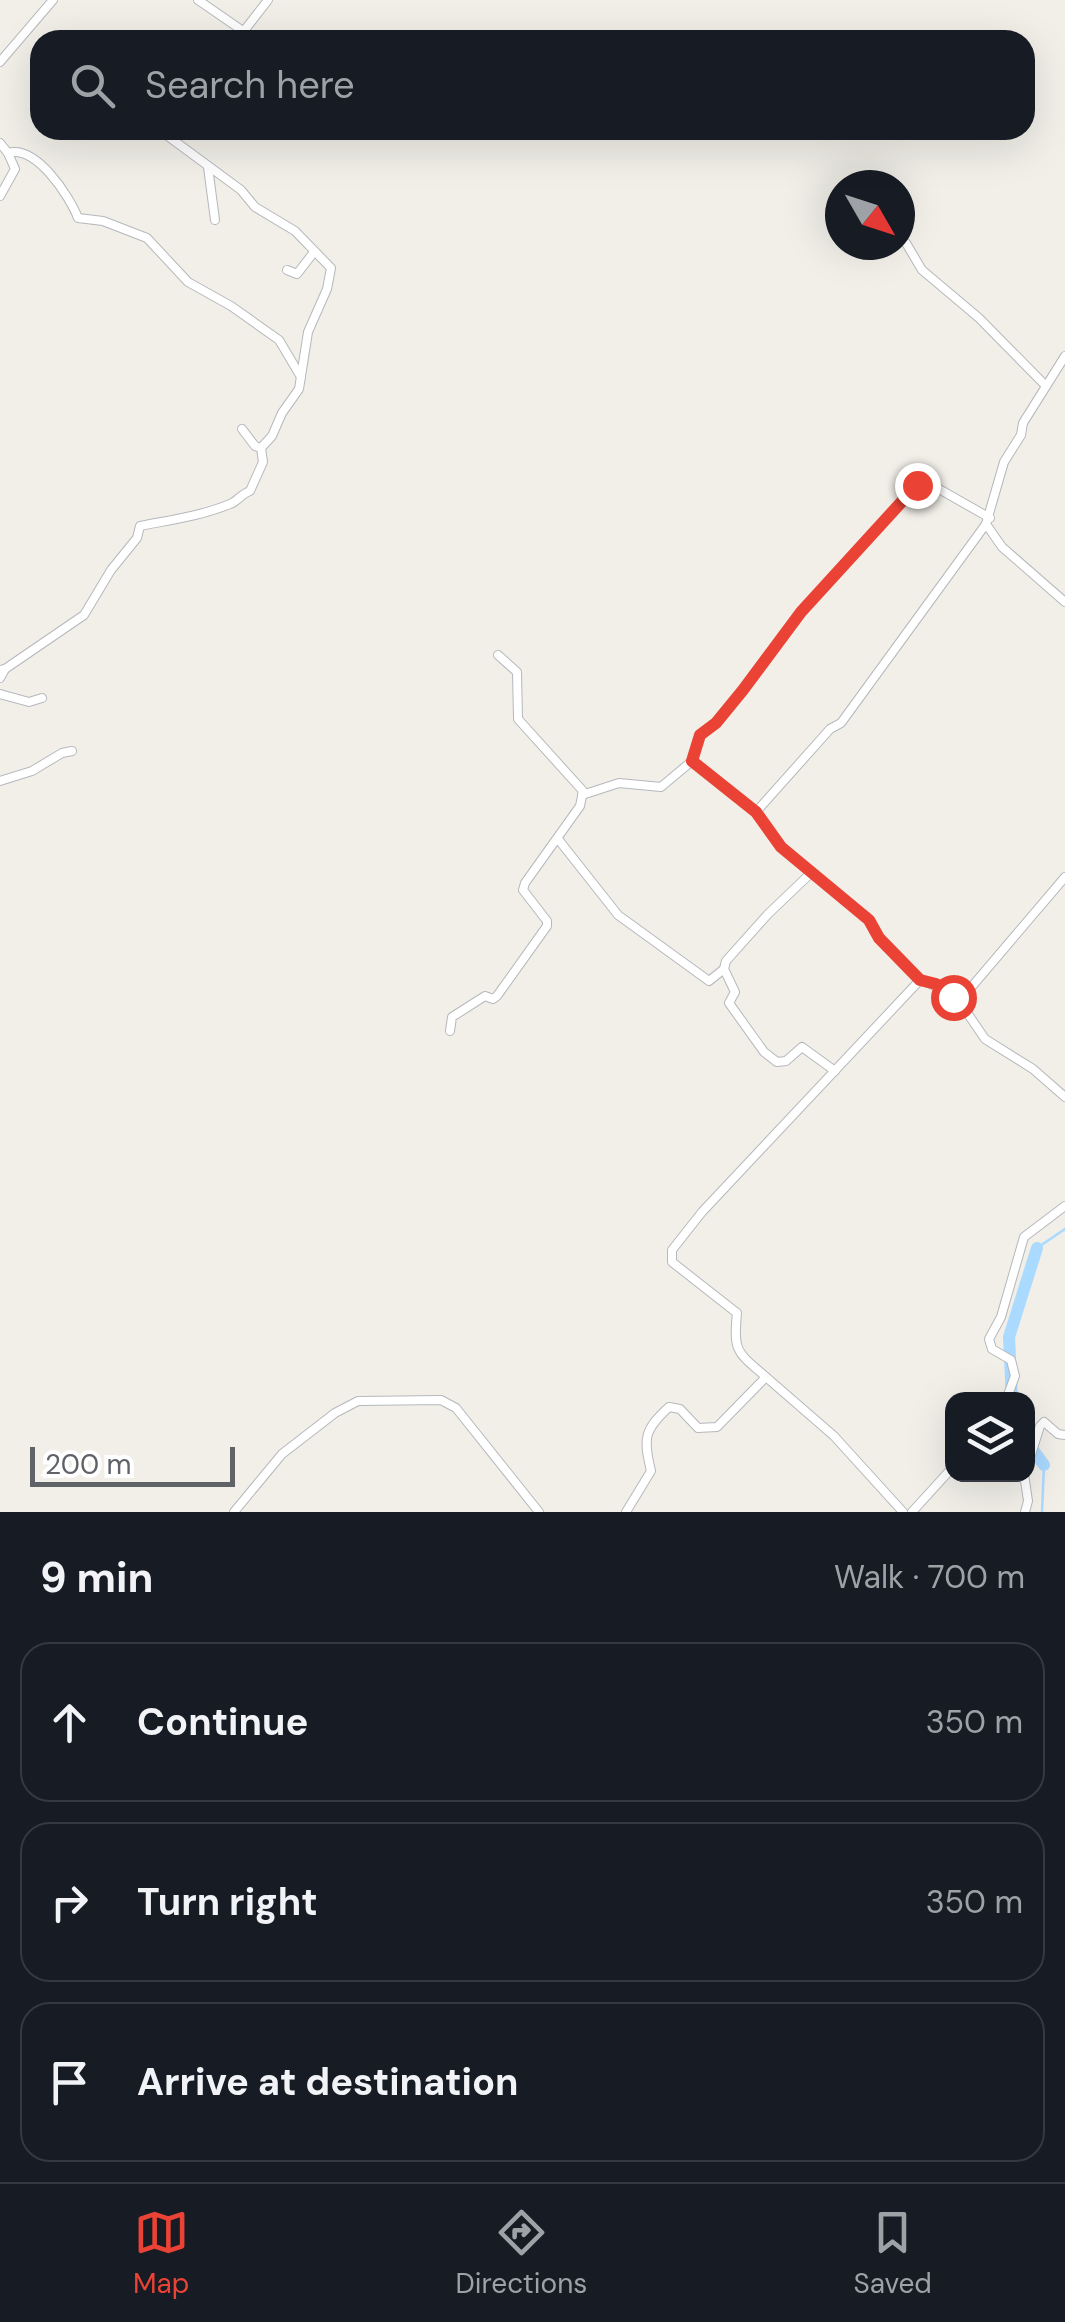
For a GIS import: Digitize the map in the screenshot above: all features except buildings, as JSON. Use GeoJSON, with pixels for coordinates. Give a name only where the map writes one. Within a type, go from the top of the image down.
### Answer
{"type":"FeatureCollection","features":[{"type":"Feature","properties":{"kind":"street"},"geometry":{"type":"LineString","coordinates":[[0,62],[53,0]]}},
{"type":"Feature","properties":{"kind":"street"},"geometry":{"type":"LineString","coordinates":[[198,0],[243,30]]}},
{"type":"Feature","properties":{"kind":"street"},"geometry":{"type":"LineString","coordinates":[[245,30],[268,0]]}},
{"type":"Feature","properties":{"kind":"street"},"geometry":{"type":"LineString","coordinates":[[174,140],[241,190],[255,206],[294,232],[330,268],[327,289],[308,332],[293,400],[261,448]]}},
{"type":"Feature","properties":{"kind":"street"},"geometry":{"type":"LineString","coordinates":[[0,143],[15,169],[0,196]]}},
{"type":"Feature","properties":{"kind":"street"},"geometry":{"type":"LineString","coordinates":[[8,152],[29,154],[70,199],[78,218],[103,221],[147,238],[188,282],[231,306],[278,340],[301,377]]}},
{"type":"Feature","properties":{"kind":"street"},"geometry":{"type":"LineString","coordinates":[[208,167],[215,220]]}},
{"type":"Feature","properties":{"kind":"street"},"geometry":{"type":"LineString","coordinates":[[287,270],[297,274],[314,252]]}},
{"type":"Feature","properties":{"kind":"street"},"geometry":{"type":"LineString","coordinates":[[915,258],[922,270],[979,318],[1046,386]]}},
{"type":"Feature","properties":{"kind":"street"},"geometry":{"type":"LineString","coordinates":[[756,812],[830,729],[841,723],[988,521],[1004,462],[1065,356]]}},
{"type":"Feature","properties":{"kind":"street"},"geometry":{"type":"LineString","coordinates":[[242,428],[261,448]]}},
{"type":"Feature","properties":{"kind":"street"},"geometry":{"type":"LineString","coordinates":[[0,678],[3,669],[84,615],[111,570],[137,538],[140,526],[177,521],[188,514],[235,503],[242,493],[250,491],[263,462],[261,448]]}},
{"type":"Feature","properties":{"kind":"street"},"geometry":{"type":"LineString","coordinates":[[582,795],[619,783],[661,787],[692,761],[700,735],[716,723],[801,612],[917,485],[925,481],[988,521],[1002,547],[1065,602]]}},
{"type":"Feature","properties":{"kind":"street"},"geometry":{"type":"LineString","coordinates":[[450,1031],[452,1017],[475,1000],[498,996],[547,926],[523,890],[525,882],[580,806],[583,791],[518,719],[517,672],[498,655]]}},
{"type":"Feature","properties":{"kind":"street"},"geometry":{"type":"LineString","coordinates":[[0,694],[30,702],[42,698]]}},
{"type":"Feature","properties":{"kind":"street"},"geometry":{"type":"LineString","coordinates":[[0,780],[32,772],[72,751]]}},
{"type":"Feature","properties":{"kind":"street"},"geometry":{"type":"LineString","coordinates":[[692,761],[756,812],[781,847],[869,920],[879,938],[920,980],[936,984],[953,997],[964,997]]}},
{"type":"Feature","properties":{"kind":"street"},"geometry":{"type":"LineString","coordinates":[[558,839],[618,915],[708,981],[724,969],[768,914],[811,873]]}},
{"type":"Feature","properties":{"kind":"street"},"geometry":{"type":"LineString","coordinates":[[964,997],[1065,876]]}},
{"type":"Feature","properties":{"kind":"street"},"geometry":{"type":"LineString","coordinates":[[724,969],[734,992],[730,1003],[764,1052],[777,1062],[786,1061],[802,1047],[835,1071]]}},
{"type":"Feature","properties":{"kind":"street"},"geometry":{"type":"LineString","coordinates":[[903,1512],[834,1436],[737,1352],[737,1313],[672,1262],[672,1250],[702,1212],[920,980]]}},
{"type":"Feature","properties":{"kind":"street"},"geometry":{"type":"LineString","coordinates":[[964,997],[968,1014],[985,1039],[1033,1070],[1065,1097]]}},
{"type":"Feature","properties":{"kind":"street"},"geometry":{"type":"LineString","coordinates":[[1009,1392],[1014,1376],[1010,1360],[992,1349],[989,1340],[1001,1317],[1024,1238],[1065,1206]]}},
{"type":"Feature","properties":{"kind":"street"},"geometry":{"type":"LineString","coordinates":[[626,1512],[651,1470],[644,1444],[651,1424],[669,1407],[680,1409],[698,1428],[717,1427],[766,1376]]}},
{"type":"Feature","properties":{"kind":"street"},"geometry":{"type":"LineString","coordinates":[[234,1512],[282,1454],[335,1413],[358,1401],[441,1400],[456,1408],[540,1512]]}},
{"type":"Feature","properties":{"kind":"street"},"geometry":{"type":"LineString","coordinates":[[1035,1442],[1044,1422],[1065,1435]]}},
{"type":"Feature","properties":{"kind":"street"},"geometry":{"type":"LineString","coordinates":[[912,1512],[945,1476]]}},
{"type":"Feature","properties":{"kind":"street"},"geometry":{"type":"LineString","coordinates":[[1025,1512],[1026,1482]]}},
{"type":"Feature","properties":{"kind":"waterway"},"geometry":{"type":"LineString","coordinates":[[1037,1248],[1065,1229]]}},
{"type":"Feature","properties":{"kind":"waterway"},"geometry":{"type":"LineString","coordinates":[[1012,1392],[1009,1337],[1037,1248]]}},
{"type":"Feature","properties":{"kind":"waterway"},"geometry":{"type":"LineString","coordinates":[[1035,1453],[1044,1465]]}},
{"type":"Feature","properties":{"kind":"waterway"},"geometry":{"type":"LineString","coordinates":[[1042,1512],[1044,1465]]}},
{"type":"Feature","properties":{"kind":"route"},"geometry":{"type":"LineString","coordinates":[[917,485],[836,570],[716,723],[700,735],[692,761],[756,812],[781,847],[869,920],[879,938],[920,980],[936,984],[953,997]]}}]}
